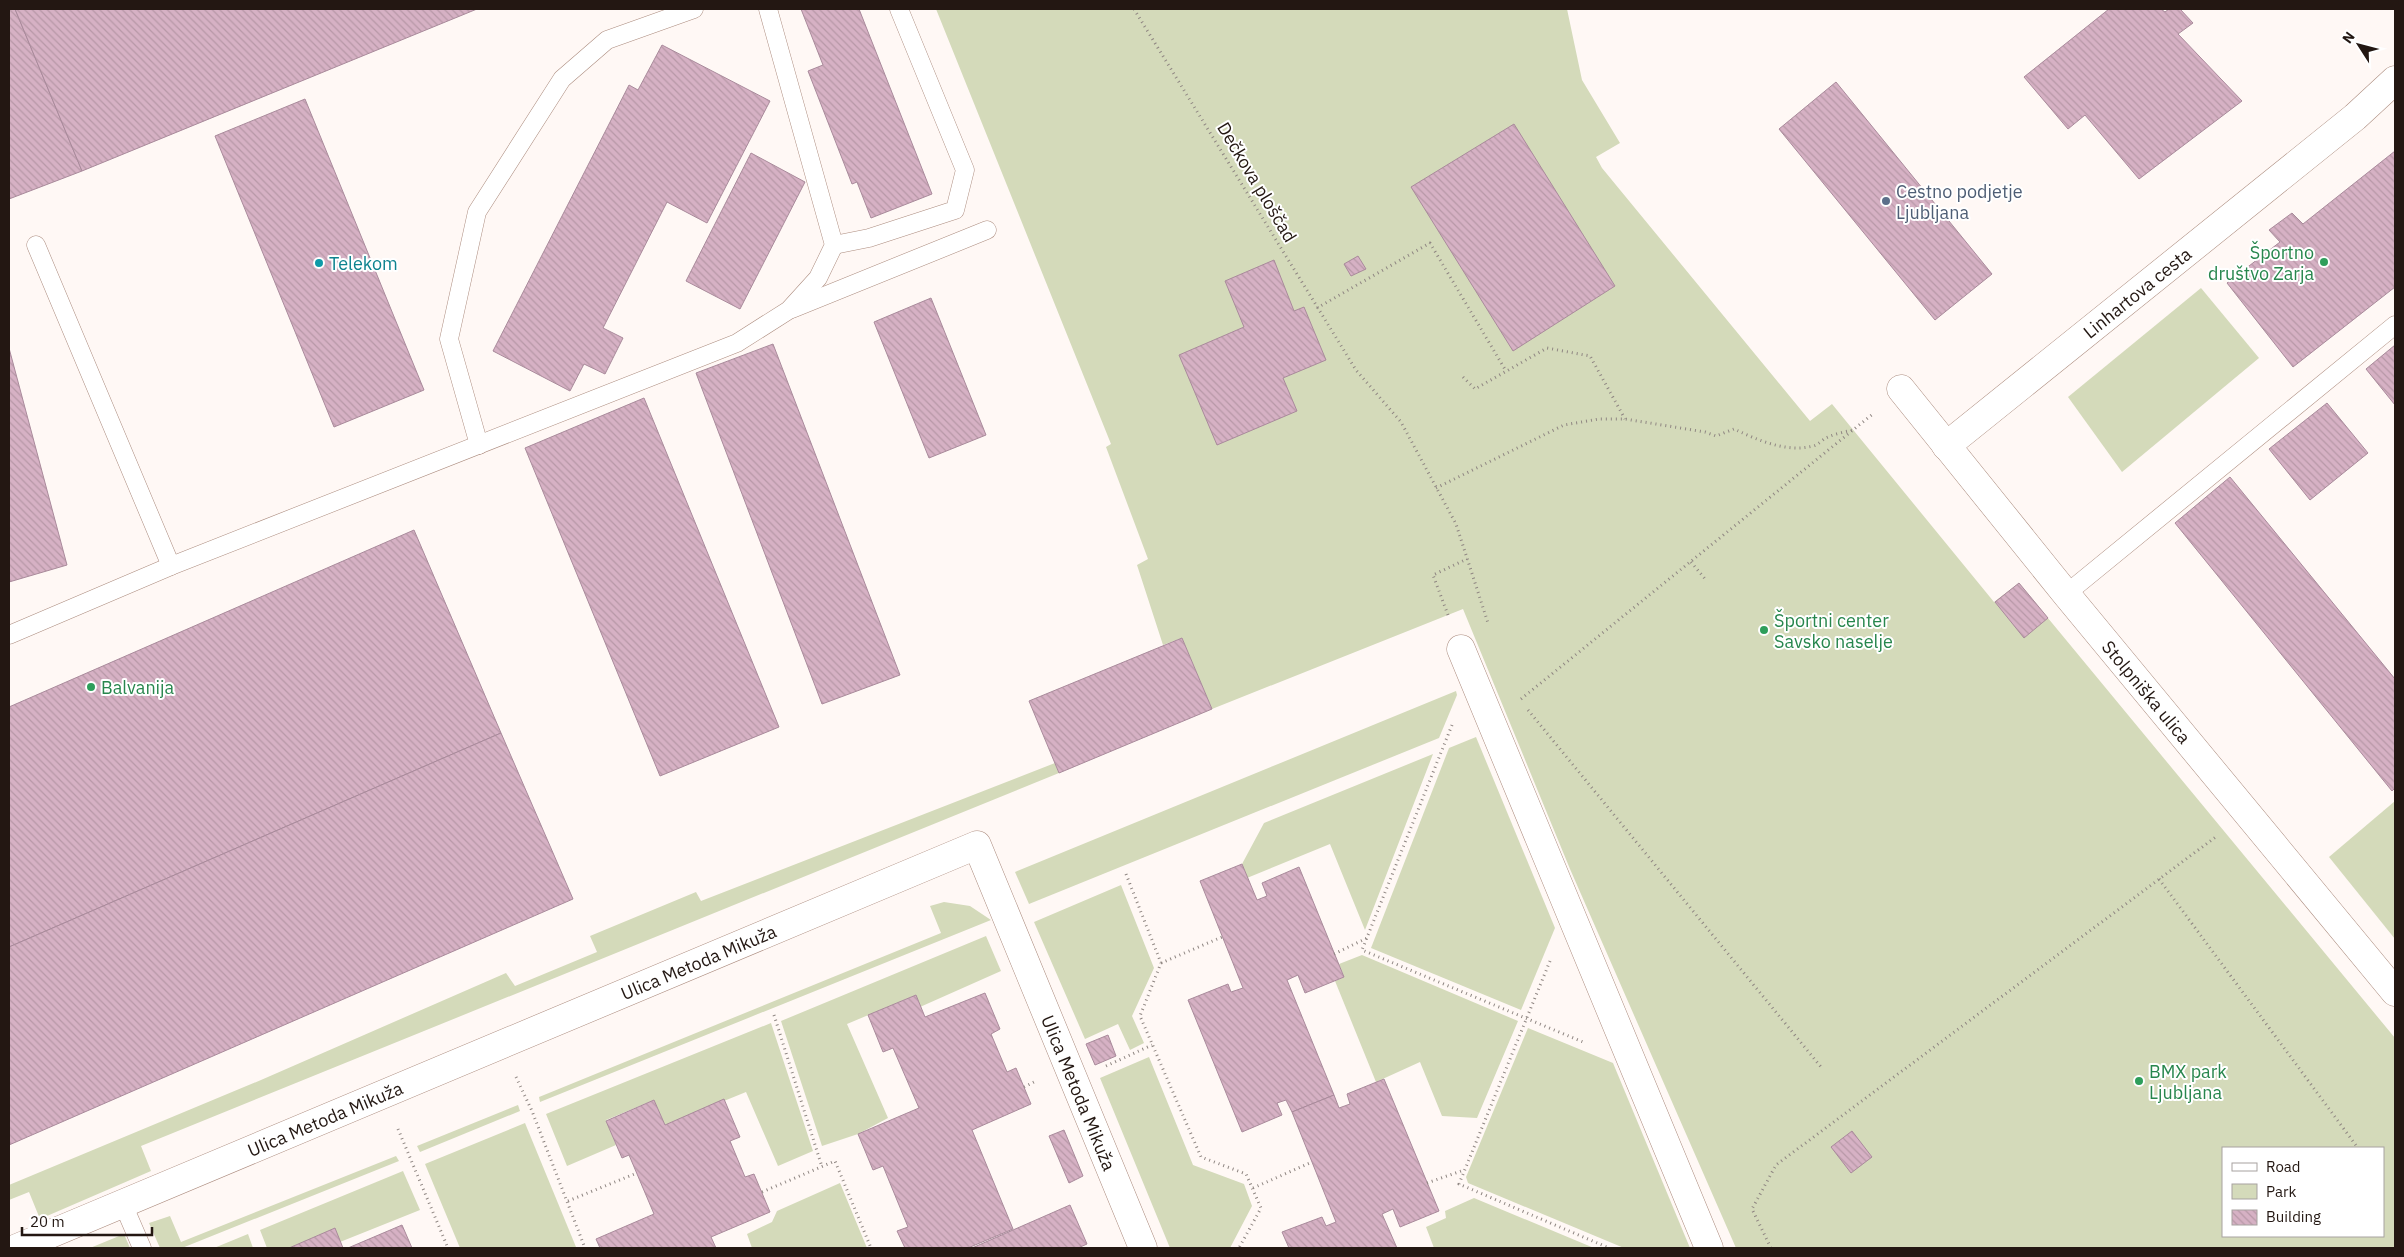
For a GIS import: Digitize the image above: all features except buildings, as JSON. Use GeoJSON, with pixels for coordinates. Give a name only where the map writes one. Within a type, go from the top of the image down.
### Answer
{"type":"FeatureCollection","features":[{"type":"Feature","properties":{"kind":"street","name":"Linhartova cesta"},"geometry":{"type":"LineString","coordinates":[[1946,446],[2361,112],[2395,80]]}},
{"type":"Feature","properties":{"kind":"street","name":"Stolpniška ulica"},"geometry":{"type":"LineString","coordinates":[[1901,389],[2066,594],[2395,992]]}},
{"type":"Feature","properties":{"kind":"street"},"geometry":{"type":"LineString","coordinates":[[1461,648],[1709,1248]]}},
{"type":"Feature","properties":{"kind":"street","name":"Ulica Metoda Mikuža"},"geometry":{"type":"LineString","coordinates":[[17,1248],[977,845],[1143,1248]]}},
{"type":"Feature","properties":{"kind":"lane"},"geometry":{"type":"LineString","coordinates":[[479,445],[449,339],[477,212],[562,79],[607,40],[694,9]]}},
{"type":"Feature","properties":{"kind":"lane"},"geometry":{"type":"LineString","coordinates":[[768,9],[834,245],[818,278],[789,310]]}},
{"type":"Feature","properties":{"kind":"lane"},"geometry":{"type":"LineString","coordinates":[[834,245],[869,238],[955,210],[965,170],[899,9]]}},
{"type":"Feature","properties":{"kind":"lane"},"geometry":{"type":"LineString","coordinates":[[9,635],[171,566],[737,343],[789,310],[987,230]]}},
{"type":"Feature","properties":{"kind":"lane"},"geometry":{"type":"LineString","coordinates":[[36,245],[171,566]]}},
{"type":"Feature","properties":{"kind":"lane"},"geometry":{"type":"LineString","coordinates":[[2066,594],[2395,325]]}},
{"type":"Feature","properties":{"kind":"lane"},"geometry":{"type":"LineString","coordinates":[[124,1204],[142,1248]]}},
{"type":"Feature","properties":{"kind":"path","name":"Dečkova ploščad"},"geometry":{"type":"LineString","coordinates":[[1134,9],[1356,370],[1400,422],[1456,524],[1490,627]]}},
{"type":"Feature","properties":{"kind":"path"},"geometry":{"type":"LineString","coordinates":[[1138,16],[1141,9]]}},
{"type":"Feature","properties":{"kind":"path"},"geometry":{"type":"LineString","coordinates":[[1317,308],[1430,243],[1506,371]]}},
{"type":"Feature","properties":{"kind":"path"},"geometry":{"type":"LineString","coordinates":[[1464,377],[1474,389],[1547,348],[1590,356],[1625,419]]}},
{"type":"Feature","properties":{"kind":"path"},"geometry":{"type":"LineString","coordinates":[[1521,699],[1856,429],[1901,389]]}},
{"type":"Feature","properties":{"kind":"path"},"geometry":{"type":"LineString","coordinates":[[1436,488],[1564,425],[1599,419],[1625,419],[1705,432],[1716,436],[1734,428],[1756,439],[1782,446],[1797,447],[1815,446],[1826,438],[1856,429]]}},
{"type":"Feature","properties":{"kind":"path"},"geometry":{"type":"LineString","coordinates":[[1461,648],[1433,575],[1467,559]]}},
{"type":"Feature","properties":{"kind":"path"},"geometry":{"type":"LineString","coordinates":[[1691,562],[1706,580]]}},
{"type":"Feature","properties":{"kind":"path"},"geometry":{"type":"LineString","coordinates":[[1473,676],[1362,950],[1632,1062]]}},
{"type":"Feature","properties":{"kind":"path"},"geometry":{"type":"LineString","coordinates":[[1517,691],[1521,699],[1821,1067]]}},
{"type":"Feature","properties":{"kind":"path"},"geometry":{"type":"LineString","coordinates":[[1771,1248],[1752,1208],[1776,1165],[2248,812]]}},
{"type":"Feature","properties":{"kind":"path"},"geometry":{"type":"LineString","coordinates":[[1126,874],[1161,963],[1140,1016],[1152,1046],[1201,1157],[1246,1174],[1261,1208],[1239,1248]]}},
{"type":"Feature","properties":{"kind":"path"},"geometry":{"type":"LineString","coordinates":[[2159,879],[2357,1147]]}},
{"type":"Feature","properties":{"kind":"path"},"geometry":{"type":"LineString","coordinates":[[1569,911],[1459,1184],[1609,1248]]}},
{"type":"Feature","properties":{"kind":"path"},"geometry":{"type":"LineString","coordinates":[[1161,963],[1222,937]]}},
{"type":"Feature","properties":{"kind":"path"},"geometry":{"type":"LineString","coordinates":[[1334,954],[1367,938]]}},
{"type":"Feature","properties":{"kind":"path"},"geometry":{"type":"LineString","coordinates":[[774,1015],[822,1167]]}},
{"type":"Feature","properties":{"kind":"path"},"geometry":{"type":"LineString","coordinates":[[501,1045],[532,1111],[585,1248]]}},
{"type":"Feature","properties":{"kind":"path"},"geometry":{"type":"LineString","coordinates":[[1074,1081],[1152,1046]]}},
{"type":"Feature","properties":{"kind":"path"},"geometry":{"type":"LineString","coordinates":[[384,1095],[448,1248]]}},
{"type":"Feature","properties":{"kind":"path"},"geometry":{"type":"LineString","coordinates":[[762,1192],[834,1162],[871,1248]]}},
{"type":"Feature","properties":{"kind":"path"},"geometry":{"type":"LineString","coordinates":[[1252,1188],[1312,1162]]}},
{"type":"Feature","properties":{"kind":"path"},"geometry":{"type":"LineString","coordinates":[[1427,1183],[1465,1169]]}},
{"type":"Feature","properties":{"kind":"path"},"geometry":{"type":"LineString","coordinates":[[568,1201],[637,1173]]}},
{"type":"Feature","properties":{"kind":"green space","name":"Športni center Savsko naselje"},"geometry":{"type":"Polygon","coordinates":[[[936,9],[1567,9],[1582,80],[1620,143],[1596,157],[1602,168],[1810,421],[1832,404],[1994,602],[2019,583],[2395,1038],[2395,1248],[1736,1248],[1570,869],[1463,609],[1212,709],[1182,638],[1163,645],[1137,565],[1148,559],[1106,447],[1111,444],[936,9]]]}},
{"type":"Feature","properties":{"kind":"green space","name":"Športno društvo Zarja"},"geometry":{"type":"Polygon","coordinates":[[[2201,288],[2259,358],[2122,472],[2068,397],[2201,288]]]}},
{"type":"Feature","properties":{"kind":"green space"},"geometry":{"type":"Polygon","coordinates":[[[1456,691],[1457,695],[1439,738],[1029,904],[1015,872],[1456,691]]]}},
{"type":"Feature","properties":{"kind":"green space"},"geometry":{"type":"Polygon","coordinates":[[[1476,737],[1555,928],[1521,1010],[1371,948],[1449,748],[1476,737]]]}},
{"type":"Feature","properties":{"kind":"green space"},"geometry":{"type":"Polygon","coordinates":[[[1433,754],[1365,930],[1330,844],[1247,878],[1242,864],[1264,823],[1433,754]]]}},
{"type":"Feature","properties":{"kind":"green space"},"geometry":{"type":"Polygon","coordinates":[[[1055,763],[1059,773],[141,1146],[151,1171],[40,1219],[29,1192],[9,1200],[9,1185],[261,1080],[506,973],[515,986],[597,952],[590,936],[696,892],[701,901],[1055,763]]]}},
{"type":"Feature","properties":{"kind":"green space"},"geometry":{"type":"Polygon","coordinates":[[[2395,801],[2395,939],[2329,857],[2395,801]]]}},
{"type":"Feature","properties":{"kind":"green space"},"geometry":{"type":"Polygon","coordinates":[[[1121,885],[1154,968],[1132,1016],[1144,1043],[1130,1050],[1118,1024],[1085,1039],[1034,922],[1121,885]]]}},
{"type":"Feature","properties":{"kind":"green space"},"geometry":{"type":"Polygon","coordinates":[[[944,902],[970,906],[991,920],[540,1102],[539,1097],[941,933],[930,906],[944,902]]]}},
{"type":"Feature","properties":{"kind":"green space"},"geometry":{"type":"Polygon","coordinates":[[[986,936],[1001,971],[920,1007],[916,995],[847,1024],[888,1118],[858,1134],[822,1146],[781,1021],[986,936]]]}},
{"type":"Feature","properties":{"kind":"green space"},"geometry":{"type":"Polygon","coordinates":[[[1362,955],[1518,1021],[1477,1118],[1442,1116],[1420,1062],[1376,1082],[1335,981],[1344,977],[1339,964],[1362,955]]]}},
{"type":"Feature","properties":{"kind":"green space"},"geometry":{"type":"Polygon","coordinates":[[[771,1023],[813,1151],[778,1166],[746,1092],[665,1125],[654,1100],[606,1120],[616,1145],[567,1166],[546,1114],[771,1023]]]}},
{"type":"Feature","properties":{"kind":"green space"},"geometry":{"type":"Polygon","coordinates":[[[1528,1028],[1613,1063],[1690,1248],[1624,1248],[1468,1183],[1466,1177],[1528,1028]]]}},
{"type":"Feature","properties":{"kind":"green space"},"geometry":{"type":"Polygon","coordinates":[[[1149,1057],[1193,1165],[1244,1184],[1252,1206],[1230,1248],[1170,1248],[1100,1078],[1149,1057]]]}},
{"type":"Feature","properties":{"kind":"green space"},"geometry":{"type":"Polygon","coordinates":[[[518,1105],[520,1111],[420,1152],[417,1146],[518,1105]]]}},
{"type":"Feature","properties":{"kind":"green space"},"geometry":{"type":"Polygon","coordinates":[[[525,1123],[576,1247],[460,1248],[425,1164],[525,1123]]]}},
{"type":"Feature","properties":{"kind":"green space"},"geometry":{"type":"Polygon","coordinates":[[[396,1156],[399,1161],[182,1248],[160,1248],[149,1223],[170,1216],[181,1242],[396,1156]]]}},
{"type":"Feature","properties":{"kind":"green space"},"geometry":{"type":"Polygon","coordinates":[[[403,1171],[420,1210],[340,1242],[334,1229],[289,1248],[267,1248],[260,1230],[403,1171]]]}},
{"type":"Feature","properties":{"kind":"green space"},"geometry":{"type":"Polygon","coordinates":[[[840,1183],[867,1248],[752,1248],[747,1234],[772,1222],[777,1211],[840,1183]]]}},
{"type":"Feature","properties":{"kind":"green space"},"geometry":{"type":"Polygon","coordinates":[[[1474,1198],[1594,1248],[1434,1248],[1426,1227],[1446,1218],[1445,1211],[1474,1198]]]}},
{"type":"Feature","properties":{"kind":"green space"},"geometry":{"type":"Polygon","coordinates":[[[124,1234],[130,1248],[90,1248],[124,1234]]]}},
{"type":"Feature","properties":{"kind":"green space"},"geometry":{"type":"Polygon","coordinates":[[[248,1234],[253,1248],[214,1248],[248,1234]]]}},
{"type":"Feature","properties":{"kind":"place","name":"Cestno podjetje Ljubljana"},"geometry":{"type":"Point","coordinates":[1886,201]}},
{"type":"Feature","properties":{"kind":"place","name":"Športno društvo Zarja"},"geometry":{"type":"Point","coordinates":[2324,262]}},
{"type":"Feature","properties":{"kind":"place","name":"Telekom"},"geometry":{"type":"Point","coordinates":[319,263]}},
{"type":"Feature","properties":{"kind":"place","name":"Športni center Savsko naselje"},"geometry":{"type":"Point","coordinates":[1764,630]}},
{"type":"Feature","properties":{"kind":"place","name":"Balvanija"},"geometry":{"type":"Point","coordinates":[91,687]}},
{"type":"Feature","properties":{"kind":"place","name":"BMX park Ljubljana"},"geometry":{"type":"Point","coordinates":[2139,1081]}}]}
